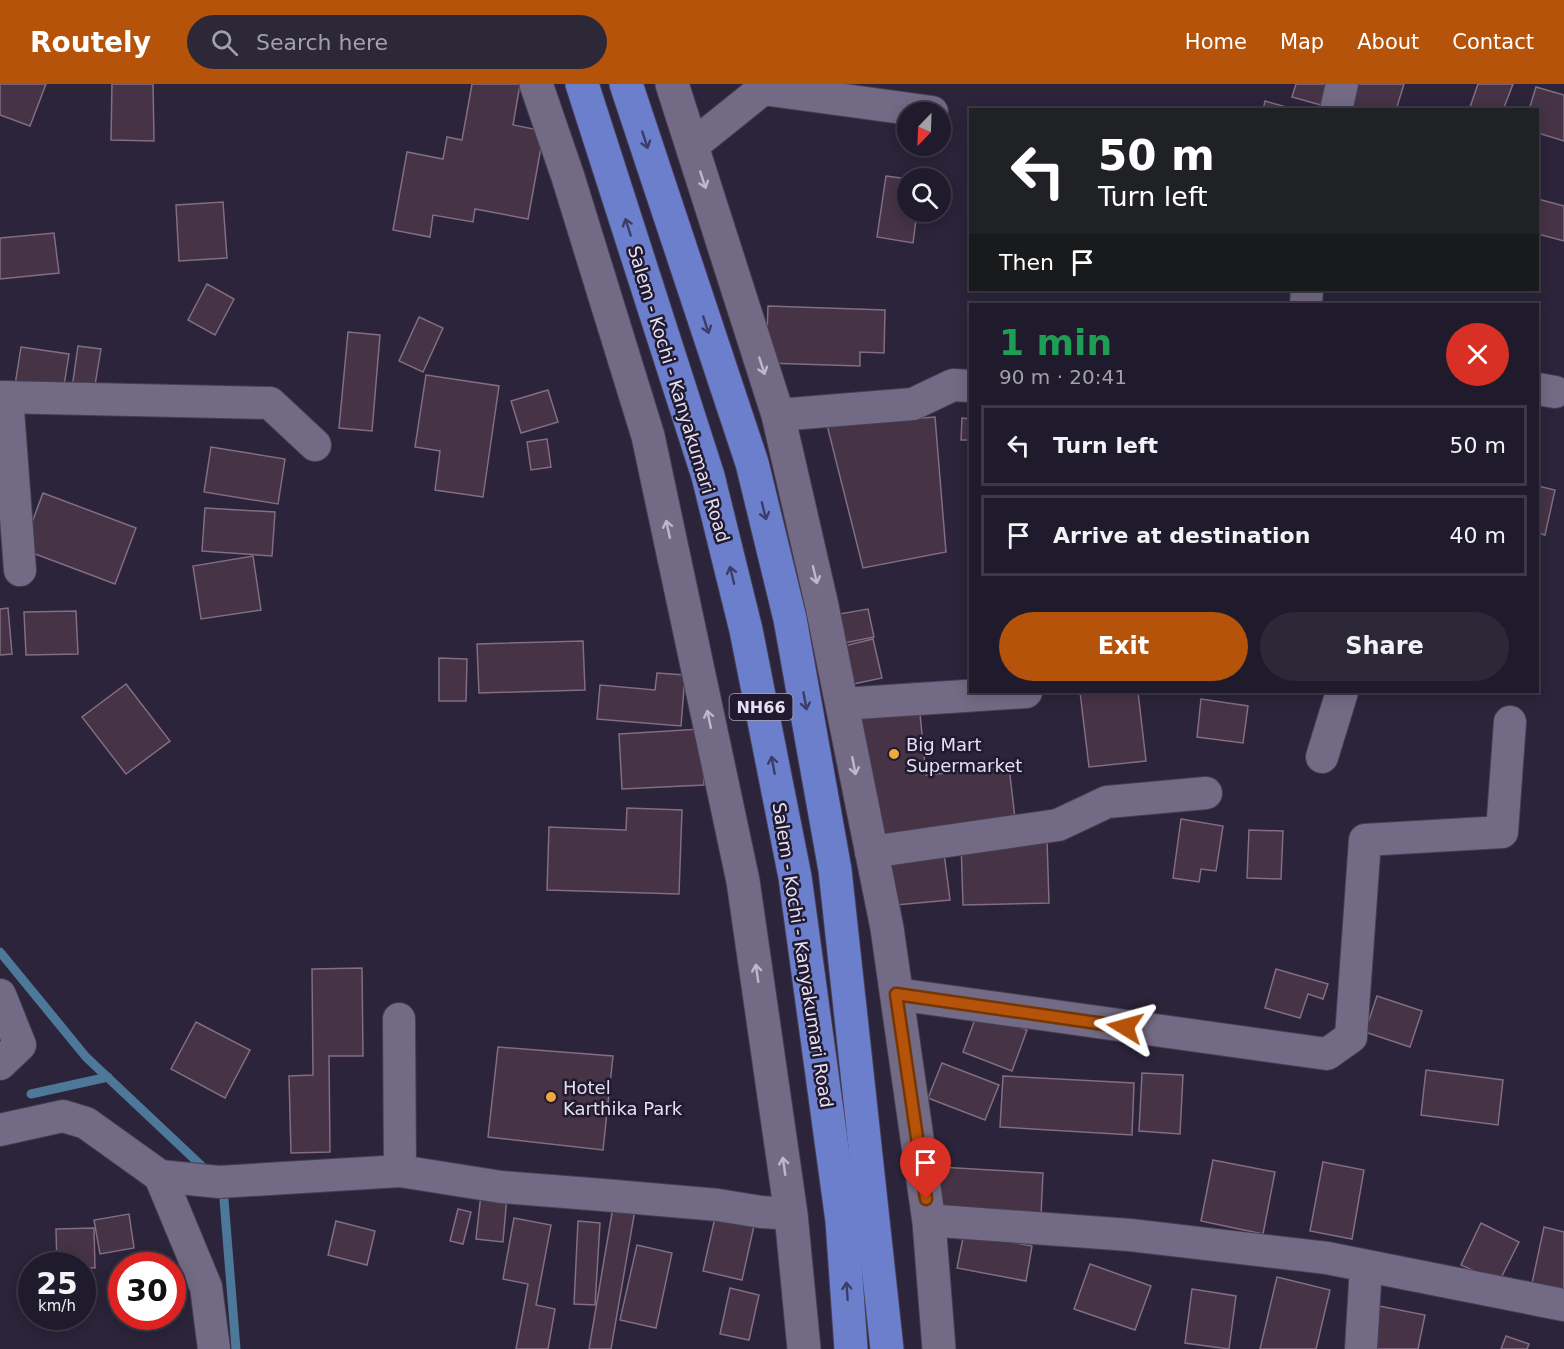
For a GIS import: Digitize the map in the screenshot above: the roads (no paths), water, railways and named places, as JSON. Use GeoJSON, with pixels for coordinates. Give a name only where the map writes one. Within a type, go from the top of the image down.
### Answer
{"type":"FeatureCollection","features":[{"type":"Feature","properties":{"kind":"highway","name":"Salem - Kochi - Kanyakumari Road"},"geometry":{"type":"LineString","coordinates":[[582,84],[708,476],[746,630],[795,877],[842,1221],[851,1349]]}},
{"type":"Feature","properties":{"kind":"highway","name":"Salem - Kochi - Kanyakumari Road"},"geometry":{"type":"LineString","coordinates":[[626,84],[752,463],[790,619],[835,870],[887,1349]]}},
{"type":"Feature","properties":{"kind":"street"},"geometry":{"type":"LineString","coordinates":[[536,84],[648,436],[743,881],[791,1214],[804,1349]]}},
{"type":"Feature","properties":{"kind":"street"},"geometry":{"type":"LineString","coordinates":[[672,84],[778,416],[822,606],[887,928],[929,1222],[939,1349]]}},
{"type":"Feature","properties":{"kind":"street"},"geometry":{"type":"LineString","coordinates":[[1336,108],[1342,84]]}},
{"type":"Feature","properties":{"kind":"street"},"geometry":{"type":"LineString","coordinates":[[692,146],[763,89],[897,107]]}},
{"type":"Feature","properties":{"kind":"street"},"geometry":{"type":"LineString","coordinates":[[778,416],[913,404],[953,385],[969,386]]}},
{"type":"Feature","properties":{"kind":"street"},"geometry":{"type":"LineString","coordinates":[[20,570],[4,397],[270,403],[315,445]]}},
{"type":"Feature","properties":{"kind":"street"},"geometry":{"type":"LineString","coordinates":[[842,704],[1011,693]]}},
{"type":"Feature","properties":{"kind":"street"},"geometry":{"type":"LineString","coordinates":[[1322,757],[1342,693]]}},
{"type":"Feature","properties":{"kind":"street"},"geometry":{"type":"LineString","coordinates":[[896,994],[1327,1054],[1351,1037],[1365,840],[1502,832],[1510,722]]}},
{"type":"Feature","properties":{"kind":"street"},"geometry":{"type":"LineString","coordinates":[[872,852],[1058,825],[1107,802],[1206,792]]}},
{"type":"Feature","properties":{"kind":"street"},"geometry":{"type":"LineString","coordinates":[[0,995],[20,1045],[0,1064]]}},
{"type":"Feature","properties":{"kind":"street"},"geometry":{"type":"LineString","coordinates":[[399,1019],[400,1171]]}},
{"type":"Feature","properties":{"kind":"street"},"geometry":{"type":"LineString","coordinates":[[0,1130],[63,1116],[86,1123],[160,1176],[219,1182],[400,1171],[501,1187],[718,1205],[791,1214]]}},
{"type":"Feature","properties":{"kind":"street"},"geometry":{"type":"LineString","coordinates":[[160,1176],[206,1287],[214,1349]]}},
{"type":"Feature","properties":{"kind":"street"},"geometry":{"type":"LineString","coordinates":[[929,1222],[1130,1235],[1327,1258],[1564,1305]]}},
{"type":"Feature","properties":{"kind":"street"},"geometry":{"type":"LineString","coordinates":[[1361,1349],[1366,1266]]}},
{"type":"Feature","properties":{"kind":"waterway"},"geometry":{"type":"LineString","coordinates":[[0,952],[86,1057],[207,1171]]}},
{"type":"Feature","properties":{"kind":"waterway"},"geometry":{"type":"LineString","coordinates":[[31,1094],[108,1077]]}},
{"type":"Feature","properties":{"kind":"waterway"},"geometry":{"type":"LineString","coordinates":[[223,1187],[236,1349]]}},
{"type":"Feature","properties":{"kind":"place","name":"Big Mart Supermarket"},"geometry":{"type":"Point","coordinates":[894,754]}},
{"type":"Feature","properties":{"kind":"place","name":"Hotel Karthika Park"},"geometry":{"type":"Point","coordinates":[551,1097]}}]}
